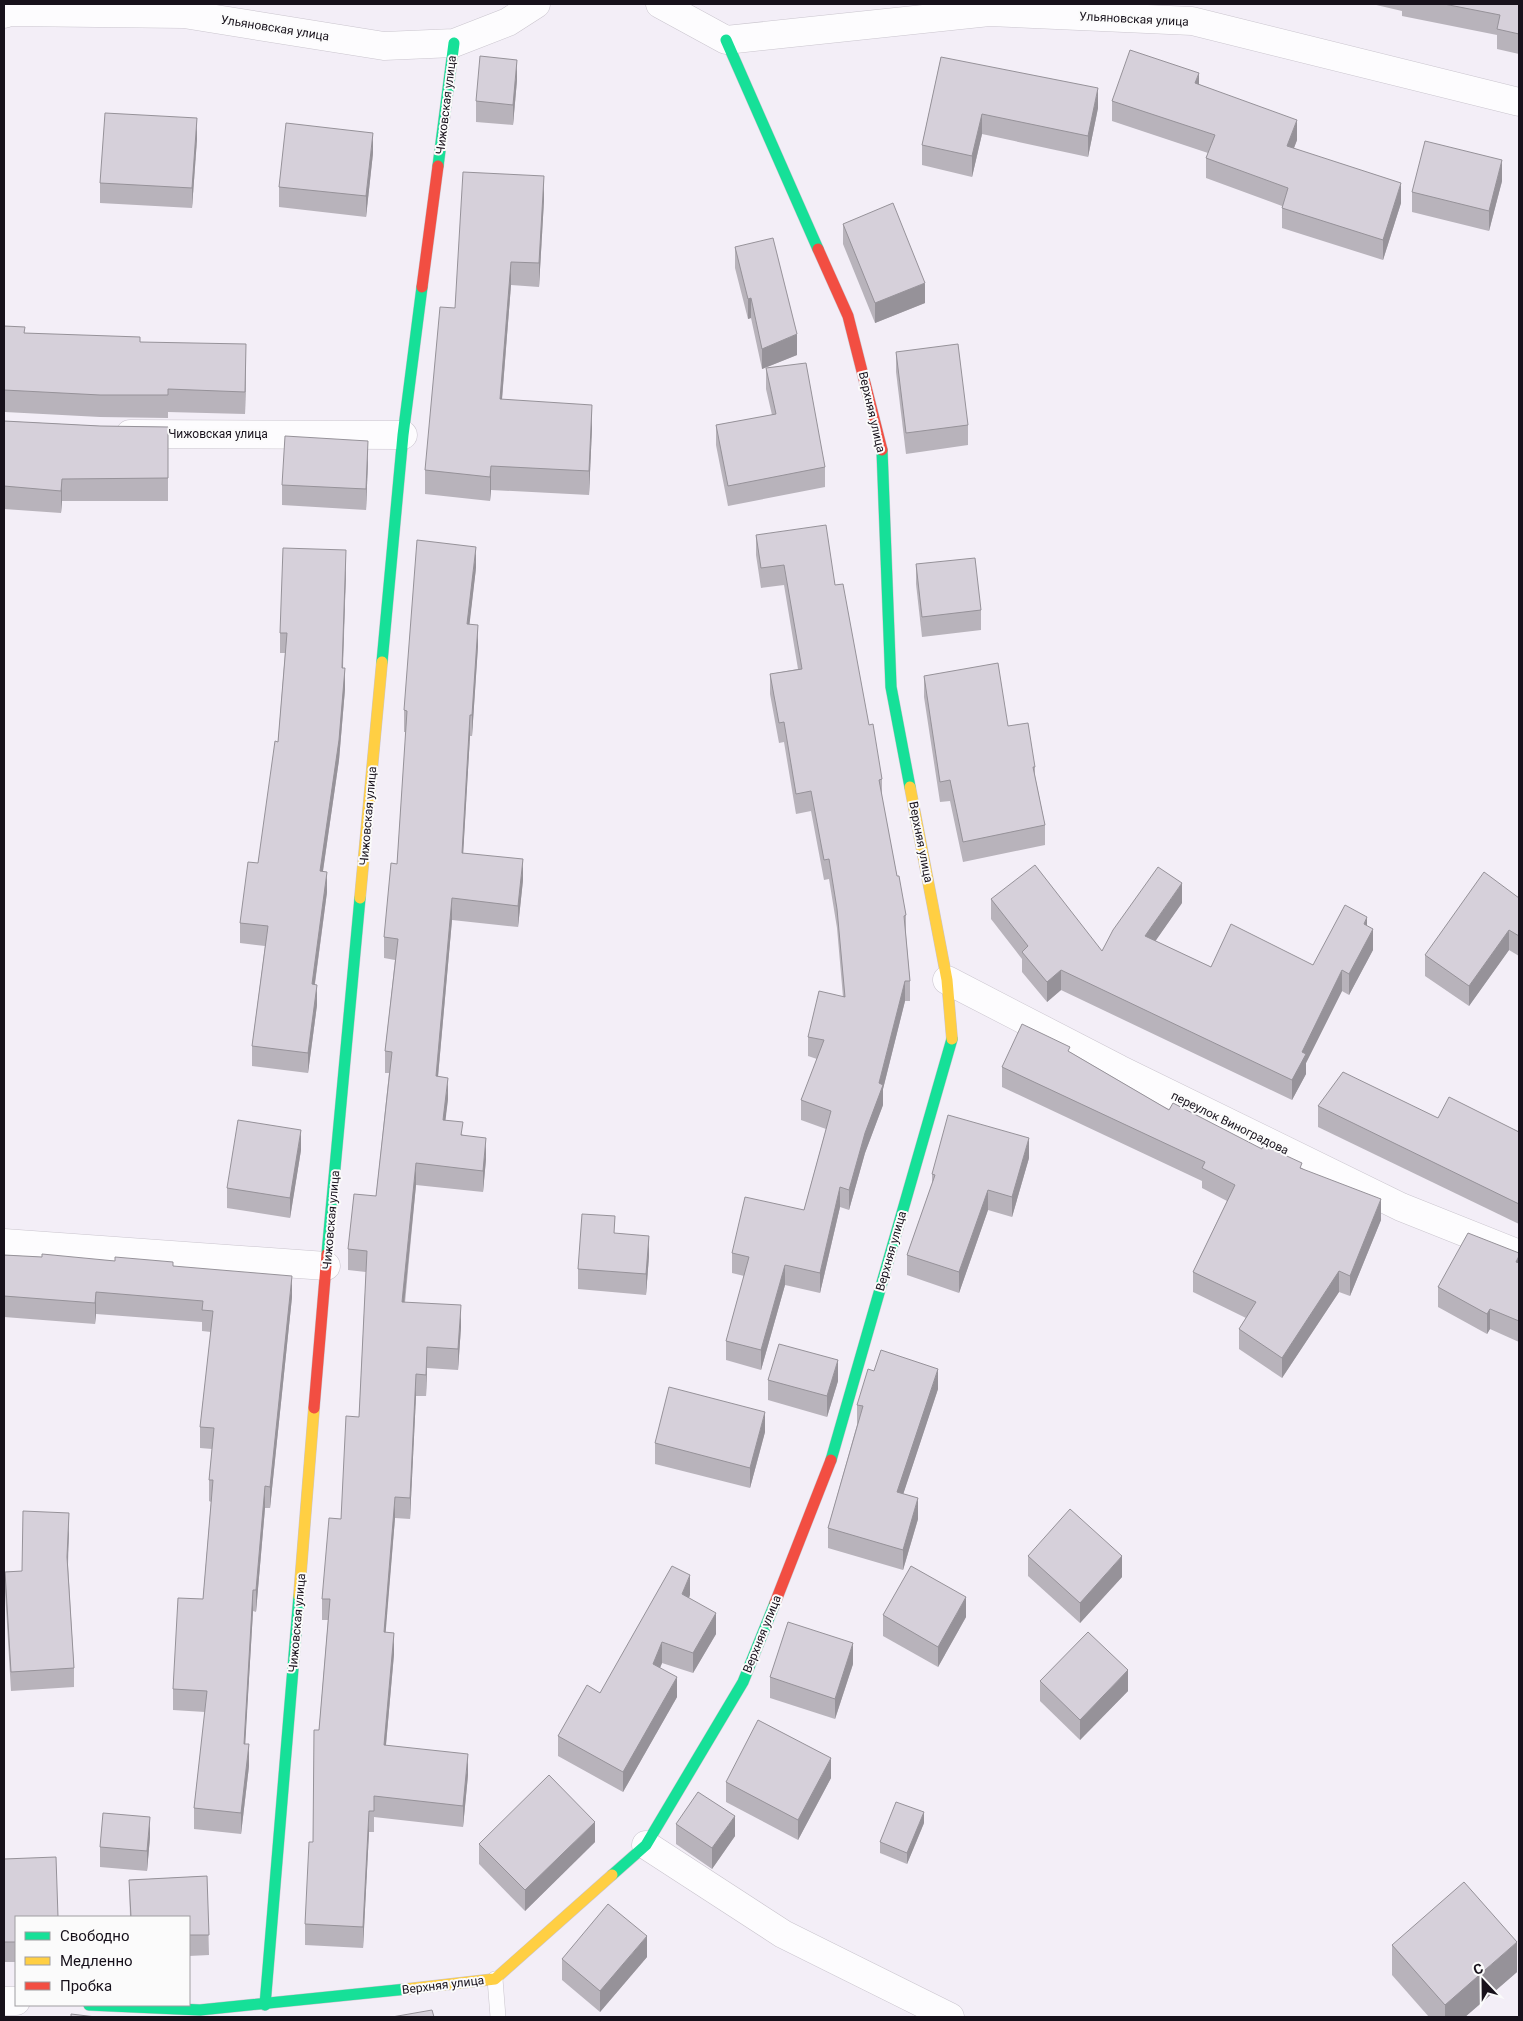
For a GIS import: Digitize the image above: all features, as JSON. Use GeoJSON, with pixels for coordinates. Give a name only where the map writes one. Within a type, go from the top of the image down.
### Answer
{"type":"FeatureCollection","features":[{"type":"Feature","properties":{"kind":"street","name":"Ульяновская улица"},"geometry":{"type":"LineString","coordinates":[[6,11],[184,14],[384,46],[454,43],[508,22],[536,4]]}},
{"type":"Feature","properties":{"kind":"street"},"geometry":{"type":"LineString","coordinates":[[660,4],[726,40]]}},
{"type":"Feature","properties":{"kind":"street","name":"Ульяновская улица"},"geometry":{"type":"LineString","coordinates":[[726,40],[989,12],[1192,21],[1519,102]]}},
{"type":"Feature","properties":{"kind":"street","name":"Верхняя улица"},"geometry":{"type":"LineString","coordinates":[[101,2006],[199,2014],[495,1979],[646,1845],[743,1682],[827,1472],[952,1043],[947,980],[891,687],[882,450],[848,316],[726,40]]}},
{"type":"Feature","properties":{"kind":"street","name":"Чижовская улица"},"geometry":{"type":"LineString","coordinates":[[265,2005],[326,1266],[403,435],[454,43]]}},
{"type":"Feature","properties":{"kind":"street","name":"Чижовская улица"},"geometry":{"type":"LineString","coordinates":[[110,434],[403,435]]}},
{"type":"Feature","properties":{"kind":"street","name":"переулок Виноградова"},"geometry":{"type":"LineString","coordinates":[[947,980],[1128,1073],[1402,1207],[1519,1254]]}},
{"type":"Feature","properties":{"kind":"street"},"geometry":{"type":"LineString","coordinates":[[4,1243],[326,1266]]}},
{"type":"Feature","properties":{"kind":"street"},"geometry":{"type":"LineString","coordinates":[[646,1845],[784,1934],[938,2013]]}},
{"type":"Feature","properties":{"kind":"lane"},"geometry":{"type":"LineString","coordinates":[[495,1979],[498,2017]]}},
{"type":"Feature","properties":{"kind":"building"},"geometry":{"type":"Polygon","coordinates":[[[1444,4],[1519,4],[1519,34],[1497,29],[1500,15],[1444,4]]]}},
{"type":"Feature","properties":{"kind":"building"},"geometry":{"type":"Polygon","coordinates":[[[1130,50],[1199,73],[1195,83],[1297,120],[1287,146],[1401,183],[1383,240],[1282,208],[1288,188],[1206,158],[1215,135],[1112,101],[1130,50]]]}},
{"type":"Feature","properties":{"kind":"building"},"geometry":{"type":"Polygon","coordinates":[[[480,56],[517,60],[513,105],[476,101],[480,56]]]}},
{"type":"Feature","properties":{"kind":"building"},"geometry":{"type":"Polygon","coordinates":[[[941,57],[1098,88],[1088,136],[982,114],[972,156],[922,145],[941,57]]]}},
{"type":"Feature","properties":{"kind":"building"},"geometry":{"type":"Polygon","coordinates":[[[105,113],[197,118],[192,188],[100,183],[105,113]]]}},
{"type":"Feature","properties":{"kind":"building"},"geometry":{"type":"Polygon","coordinates":[[[286,123],[373,133],[366,196],[279,187],[286,123]]]}},
{"type":"Feature","properties":{"kind":"building"},"geometry":{"type":"Polygon","coordinates":[[[1425,141],[1502,160],[1489,211],[1412,192],[1425,141]]]}},
{"type":"Feature","properties":{"kind":"building"},"geometry":{"type":"Polygon","coordinates":[[[463,172],[544,176],[539,263],[511,262],[500,399],[592,405],[589,471],[491,466],[490,477],[425,470],[440,307],[455,308],[463,172]]]}},
{"type":"Feature","properties":{"kind":"building"},"geometry":{"type":"Polygon","coordinates":[[[893,203],[925,283],[875,303],[843,224],[893,203]]]}},
{"type":"Feature","properties":{"kind":"building"},"geometry":{"type":"Polygon","coordinates":[[[773,238],[797,334],[762,349],[751,298],[748,299],[735,247],[773,238]]]}},
{"type":"Feature","properties":{"kind":"building"},"geometry":{"type":"Polygon","coordinates":[[[4,326],[25,327],[24,333],[140,337],[140,342],[246,344],[245,392],[168,389],[168,395],[100,395],[4,390],[4,326]]]}},
{"type":"Feature","properties":{"kind":"building"},"geometry":{"type":"Polygon","coordinates":[[[958,344],[968,425],[906,433],[896,352],[958,344]]]}},
{"type":"Feature","properties":{"kind":"building"},"geometry":{"type":"Polygon","coordinates":[[[806,363],[825,467],[728,486],[716,425],[776,414],[766,368],[806,363]]]}},
{"type":"Feature","properties":{"kind":"building"},"geometry":{"type":"Polygon","coordinates":[[[4,421],[168,427],[168,478],[62,479],[61,491],[4,486],[4,421]]]}},
{"type":"Feature","properties":{"kind":"building"},"geometry":{"type":"Polygon","coordinates":[[[285,436],[368,441],[366,489],[282,485],[285,436]]]}},
{"type":"Feature","properties":{"kind":"building"},"geometry":{"type":"Polygon","coordinates":[[[826,525],[835,585],[843,584],[869,725],[873,724],[882,779],[879,780],[906,915],[904,916],[910,981],[905,981],[879,1083],[883,1085],[865,1133],[849,1190],[840,1187],[820,1273],[785,1265],[761,1350],[726,1341],[749,1257],[732,1253],[745,1197],[804,1210],[831,1111],[801,1100],[824,1040],[808,1037],[819,991],[845,997],[837,909],[829,859],[824,860],[811,791],[796,794],[784,722],[779,723],[770,674],[802,669],[784,565],[761,568],[756,535],[826,525]]]}},
{"type":"Feature","properties":{"kind":"building"},"geometry":{"type":"Polygon","coordinates":[[[417,540],[476,547],[467,624],[478,625],[472,715],[470,715],[462,853],[523,859],[518,906],[452,898],[436,1076],[448,1078],[443,1120],[463,1122],[461,1135],[486,1138],[483,1171],[416,1163],[402,1302],[461,1305],[458,1349],[427,1347],[426,1375],[416,1374],[410,1498],[395,1497],[384,1632],[394,1633],[384,1745],[468,1754],[463,1806],[374,1796],[374,1811],[369,1811],[363,1927],[305,1924],[309,1842],[313,1842],[314,1730],[319,1730],[330,1599],[322,1599],[329,1518],[341,1519],[346,1416],[359,1417],[367,1251],[348,1249],[354,1194],[376,1196],[392,1052],[385,1051],[398,939],[384,937],[391,863],[397,864],[407,711],[404,710],[417,540]]]}},
{"type":"Feature","properties":{"kind":"building"},"geometry":{"type":"Polygon","coordinates":[[[283,548],[346,550],[342,668],[345,668],[339,740],[320,871],[327,872],[312,984],[317,985],[308,1053],[252,1046],[268,926],[240,923],[248,862],[258,863],[275,741],[278,742],[287,633],[280,633],[283,548]]]}},
{"type":"Feature","properties":{"kind":"building"},"geometry":{"type":"Polygon","coordinates":[[[975,558],[981,610],[922,617],[916,564],[975,558]]]}},
{"type":"Feature","properties":{"kind":"building"},"geometry":{"type":"Polygon","coordinates":[[[998,663],[1008,726],[1028,723],[1035,767],[1033,767],[1045,825],[963,842],[950,780],[940,782],[924,676],[998,663]]]}},
{"type":"Feature","properties":{"kind":"building"},"geometry":{"type":"Polygon","coordinates":[[[1035,865],[1102,951],[1113,930],[1158,867],[1182,883],[1145,936],[1211,967],[1231,924],[1313,965],[1345,905],[1367,917],[1364,924],[1373,929],[1349,974],[1342,970],[1302,1052],[1306,1054],[1292,1080],[1061,970],[1047,982],[1022,952],[1028,946],[991,899],[1035,865]]]}},
{"type":"Feature","properties":{"kind":"building"},"geometry":{"type":"Polygon","coordinates":[[[1484,872],[1519,898],[1519,936],[1509,930],[1469,986],[1425,955],[1484,872]]]}},
{"type":"Feature","properties":{"kind":"building"},"geometry":{"type":"Polygon","coordinates":[[[1022,1024],[1070,1047],[1068,1051],[1169,1110],[1173,1103],[1262,1149],[1263,1145],[1302,1163],[1300,1168],[1381,1199],[1350,1276],[1339,1271],[1282,1358],[1239,1329],[1256,1302],[1193,1272],[1235,1185],[1202,1168],[1205,1162],[1002,1067],[1022,1024]]]}},
{"type":"Feature","properties":{"kind":"building"},"geometry":{"type":"Polygon","coordinates":[[[1343,1072],[1438,1118],[1449,1097],[1519,1132],[1519,1204],[1318,1106],[1343,1072]]]}},
{"type":"Feature","properties":{"kind":"building"},"geometry":{"type":"Polygon","coordinates":[[[948,1115],[1029,1138],[1012,1197],[988,1190],[959,1272],[907,1255],[935,1175],[932,1174],[948,1115]]]}},
{"type":"Feature","properties":{"kind":"building"},"geometry":{"type":"Polygon","coordinates":[[[238,1120],[301,1130],[290,1198],[227,1188],[238,1120]]]}},
{"type":"Feature","properties":{"kind":"building"},"geometry":{"type":"Polygon","coordinates":[[[582,1214],[615,1216],[614,1233],[649,1236],[646,1274],[578,1269],[582,1214]]]}},
{"type":"Feature","properties":{"kind":"building"},"geometry":{"type":"Polygon","coordinates":[[[1468,1233],[1519,1253],[1516,1262],[1519,1263],[1519,1321],[1490,1309],[1487,1314],[1438,1287],[1468,1233]]]}},
{"type":"Feature","properties":{"kind":"building"},"geometry":{"type":"Polygon","coordinates":[[[42,1254],[115,1261],[115,1257],[173,1262],[173,1266],[292,1276],[270,1487],[265,1486],[256,1590],[253,1590],[244,1744],[249,1744],[241,1813],[194,1808],[207,1691],[173,1689],[178,1598],[203,1599],[213,1480],[209,1480],[214,1428],[200,1427],[213,1311],[202,1310],[203,1301],[96,1292],[95,1303],[4,1296],[4,1255],[42,1257],[42,1254]]]}},
{"type":"Feature","properties":{"kind":"building"},"geometry":{"type":"Polygon","coordinates":[[[779,1344],[838,1360],[827,1396],[768,1380],[779,1344]]]}},
{"type":"Feature","properties":{"kind":"building"},"geometry":{"type":"Polygon","coordinates":[[[881,1350],[938,1369],[897,1492],[918,1498],[903,1550],[828,1528],[863,1406],[857,1405],[868,1369],[874,1371],[881,1350]]]}},
{"type":"Feature","properties":{"kind":"building"},"geometry":{"type":"Polygon","coordinates":[[[669,1387],[765,1412],[750,1468],[655,1443],[669,1387]]]}},
{"type":"Feature","properties":{"kind":"building"},"geometry":{"type":"Polygon","coordinates":[[[1070,1509],[1122,1556],[1080,1603],[1028,1556],[1070,1509]]]}},
{"type":"Feature","properties":{"kind":"building"},"geometry":{"type":"Polygon","coordinates":[[[23,1511],[69,1513],[67,1557],[74,1668],[11,1672],[5,1572],[22,1571],[23,1511]]]}},
{"type":"Feature","properties":{"kind":"building"},"geometry":{"type":"Polygon","coordinates":[[[672,1566],[690,1575],[682,1594],[716,1613],[693,1653],[662,1642],[653,1664],[677,1677],[623,1772],[558,1736],[587,1685],[600,1693],[672,1566]]]}},
{"type":"Feature","properties":{"kind":"building"},"geometry":{"type":"Polygon","coordinates":[[[911,1566],[966,1597],[938,1647],[883,1615],[911,1566]]]}},
{"type":"Feature","properties":{"kind":"building"},"geometry":{"type":"Polygon","coordinates":[[[788,1622],[853,1643],[835,1699],[770,1677],[788,1622]]]}},
{"type":"Feature","properties":{"kind":"building"},"geometry":{"type":"Polygon","coordinates":[[[1088,1632],[1128,1670],[1080,1720],[1040,1681],[1088,1632]]]}},
{"type":"Feature","properties":{"kind":"building"},"geometry":{"type":"Polygon","coordinates":[[[758,1720],[831,1758],[798,1820],[726,1782],[758,1720]]]}},
{"type":"Feature","properties":{"kind":"building"},"geometry":{"type":"Polygon","coordinates":[[[549,1775],[595,1822],[525,1890],[479,1844],[549,1775]]]}},
{"type":"Feature","properties":{"kind":"building"},"geometry":{"type":"Polygon","coordinates":[[[698,1792],[735,1816],[712,1848],[676,1824],[698,1792]]]}},
{"type":"Feature","properties":{"kind":"building"},"geometry":{"type":"Polygon","coordinates":[[[896,1802],[924,1812],[907,1853],[880,1842],[896,1802]]]}},
{"type":"Feature","properties":{"kind":"building"},"geometry":{"type":"Polygon","coordinates":[[[103,1813],[150,1817],[147,1851],[100,1847],[103,1813]]]}},
{"type":"Feature","properties":{"kind":"building"},"geometry":{"type":"Polygon","coordinates":[[[56,1857],[58,1916],[15,1916],[15,1942],[4,1942],[4,1859],[56,1857]]]}},
{"type":"Feature","properties":{"kind":"building"},"geometry":{"type":"Polygon","coordinates":[[[207,1876],[209,1935],[190,1935],[190,1916],[131,1916],[129,1880],[207,1876]]]}},
{"type":"Feature","properties":{"kind":"building"},"geometry":{"type":"Polygon","coordinates":[[[1464,1882],[1517,1942],[1445,2005],[1392,1945],[1464,1882]]]}},
{"type":"Feature","properties":{"kind":"building"},"geometry":{"type":"Polygon","coordinates":[[[608,1904],[647,1936],[600,1991],[562,1959],[608,1904]]]}},
{"type":"Feature","properties":{"kind":"building"},"geometry":{"type":"Polygon","coordinates":[[[432,2010],[434,2017],[392,2017],[432,2010]]]}},
{"type":"Feature","properties":{"kind":"building"},"geometry":{"type":"Polygon","coordinates":[[[71,2014],[96,2017],[71,2017],[71,2014]]]}},
{"type":"Feature","properties":{"kind":"traffic: fast"},"geometry":{"type":"LineString","coordinates":[[726,40],[818,249]]}},
{"type":"Feature","properties":{"kind":"traffic: fast"},"geometry":{"type":"LineString","coordinates":[[438,166],[454,43]]}},
{"type":"Feature","properties":{"kind":"traffic: fast"},"geometry":{"type":"LineString","coordinates":[[382,662],[403,435],[422,287]]}},
{"type":"Feature","properties":{"kind":"traffic: fast"},"geometry":{"type":"LineString","coordinates":[[882,450],[891,687],[910,787]]}},
{"type":"Feature","properties":{"kind":"traffic: fast"},"geometry":{"type":"LineString","coordinates":[[327,1254],[360,898]]}},
{"type":"Feature","properties":{"kind":"traffic: fast"},"geometry":{"type":"LineString","coordinates":[[831,1460],[952,1039]]}},
{"type":"Feature","properties":{"kind":"traffic: fast"},"geometry":{"type":"LineString","coordinates":[[265,2005],[299,1596]]}},
{"type":"Feature","properties":{"kind":"traffic: fast"},"geometry":{"type":"LineString","coordinates":[[612,1875],[646,1845],[743,1682],[775,1603]]}},
{"type":"Feature","properties":{"kind":"traffic: fast"},"geometry":{"type":"LineString","coordinates":[[111,2006],[200,2010],[407,1989]]}},
{"type":"Feature","properties":{"kind":"traffic: slow"},"geometry":{"type":"LineString","coordinates":[[360,898],[382,662]]}},
{"type":"Feature","properties":{"kind":"traffic: slow"},"geometry":{"type":"LineString","coordinates":[[910,787],[947,980],[952,1039]]}},
{"type":"Feature","properties":{"kind":"traffic: slow"},"geometry":{"type":"LineString","coordinates":[[299,1596],[314,1408]]}},
{"type":"Feature","properties":{"kind":"traffic: slow"},"geometry":{"type":"LineString","coordinates":[[407,1989],[495,1979],[612,1875]]}},
{"type":"Feature","properties":{"kind":"traffic: jam"},"geometry":{"type":"LineString","coordinates":[[422,287],[438,166]]}},
{"type":"Feature","properties":{"kind":"traffic: jam"},"geometry":{"type":"LineString","coordinates":[[818,249],[848,316],[882,450]]}},
{"type":"Feature","properties":{"kind":"traffic: jam"},"geometry":{"type":"LineString","coordinates":[[314,1408],[327,1254]]}},
{"type":"Feature","properties":{"kind":"traffic: jam"},"geometry":{"type":"LineString","coordinates":[[775,1603],[831,1460]]}}]}
